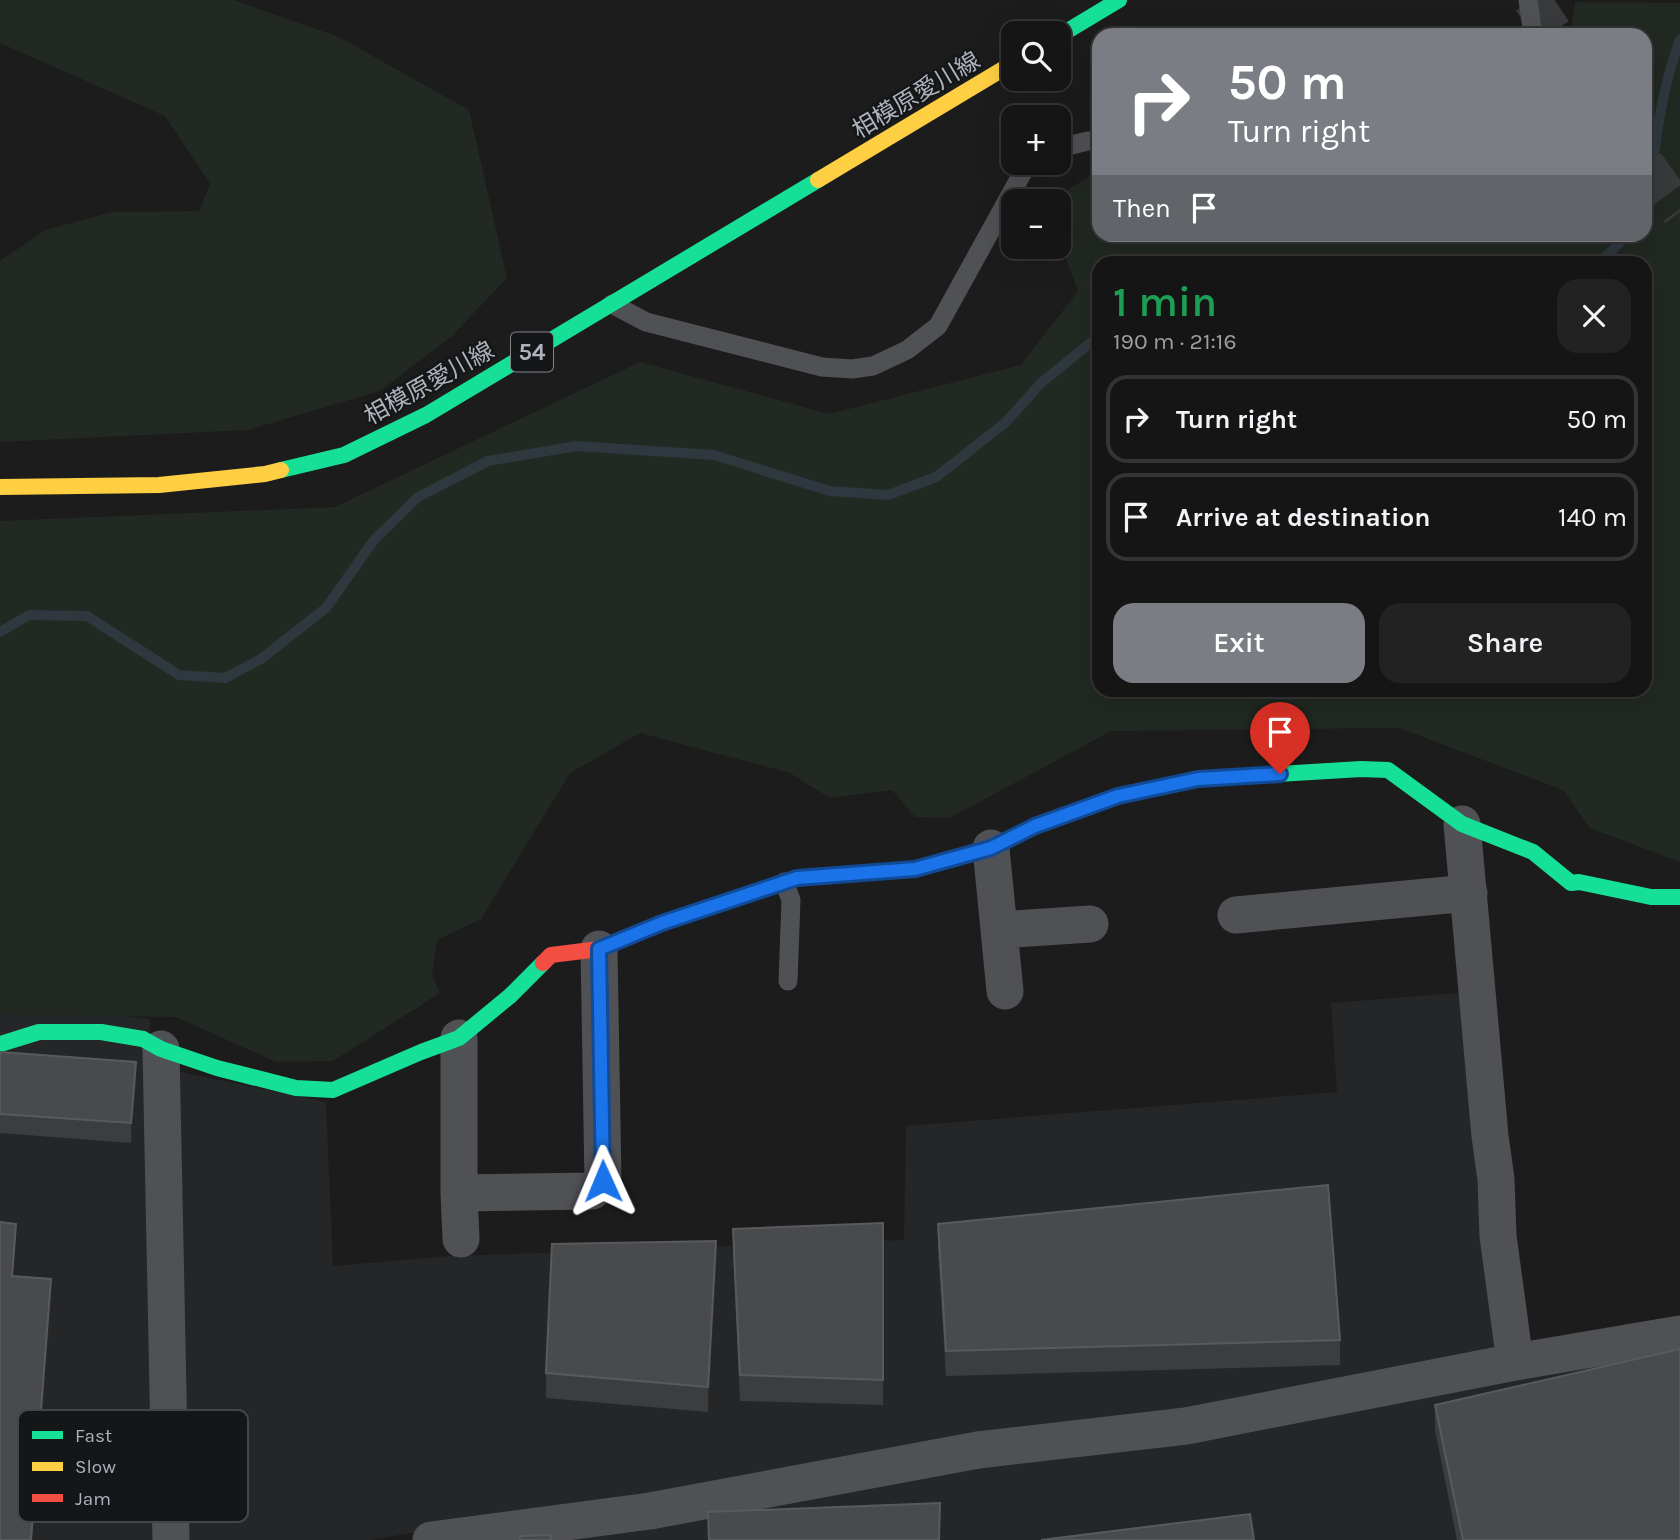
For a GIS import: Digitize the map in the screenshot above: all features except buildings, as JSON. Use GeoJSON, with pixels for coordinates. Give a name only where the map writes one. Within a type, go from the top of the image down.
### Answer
{"type":"FeatureCollection","features":[{"type":"Feature","properties":{"kind":"street"},"geometry":{"type":"LineString","coordinates":[[1071,29],[1119,0]]}},
{"type":"Feature","properties":{"kind":"street","name":"相模原愛川線"},"geometry":{"type":"LineString","coordinates":[[0,487],[159,485],[265,474],[344,455],[426,415],[1001,71]]}},
{"type":"Feature","properties":{"kind":"street"},"geometry":{"type":"LineString","coordinates":[[0,1044],[39,1032],[101,1032],[143,1038],[161,1049],[217,1068],[296,1088],[333,1090],[458,1038],[510,996],[551,955],[599,949],[662,923],[797,878],[915,869],[991,848],[1035,826],[1118,796],[1198,779],[1388,769],[1462,824],[1534,852],[1571,883],[1579,882],[1651,897],[1680,897]]}},
{"type":"Feature","properties":{"kind":"street"},"geometry":{"type":"LineString","coordinates":[[1462,824],[1496,1179],[1499,1236],[1515,1362]]}},
{"type":"Feature","properties":{"kind":"street"},"geometry":{"type":"LineString","coordinates":[[991,848],[1005,991]]}},
{"type":"Feature","properties":{"kind":"street"},"geometry":{"type":"LineString","coordinates":[[1254,922],[1469,893]]}},
{"type":"Feature","properties":{"kind":"street"},"geometry":{"type":"LineString","coordinates":[[999,930],[1090,924]]}},
{"type":"Feature","properties":{"kind":"street"},"geometry":{"type":"LineString","coordinates":[[459,1193],[592,1191],[603,1181],[599,949]]}},
{"type":"Feature","properties":{"kind":"street"},"geometry":{"type":"LineString","coordinates":[[458,1038],[461,1239]]}},
{"type":"Feature","properties":{"kind":"street"},"geometry":{"type":"LineString","coordinates":[[161,1049],[168,1410]]}},
{"type":"Feature","properties":{"kind":"street"},"geometry":{"type":"LineString","coordinates":[[431,1540],[650,1511],[978,1450],[1186,1426],[1515,1362],[1680,1334]]}},
{"type":"Feature","properties":{"kind":"street"},"geometry":{"type":"LineString","coordinates":[[171,1522],[171,1540]]}},
{"type":"Feature","properties":{"kind":"lane"},"geometry":{"type":"LineString","coordinates":[[1528,0],[1532,28]]}},
{"type":"Feature","properties":{"kind":"lane"},"geometry":{"type":"LineString","coordinates":[[1071,145],[1092,141]]}},
{"type":"Feature","properties":{"kind":"lane"},"geometry":{"type":"LineString","coordinates":[[612,304],[646,322],[822,367],[852,369],[873,366],[907,350],[938,326],[1023,175]]}},
{"type":"Feature","properties":{"kind":"lane"},"geometry":{"type":"LineString","coordinates":[[784,882],[791,900],[788,981]]}},
{"type":"Feature","properties":{"kind":"shaded area"},"geometry":{"type":"Polygon","coordinates":[[[0,0],[233,0],[339,37],[469,110],[507,278],[451,337],[380,391],[248,430],[0,442],[0,261],[45,230],[112,212],[199,211],[210,184],[165,116],[0,43],[0,0]]]}},
{"type":"Feature","properties":{"kind":"shaded area"},"geometry":{"type":"Polygon","coordinates":[[[1575,2],[1680,3],[1680,862],[1590,828],[1563,790],[1399,728],[1111,731],[950,818],[915,817],[892,790],[830,798],[790,773],[640,733],[570,773],[481,919],[437,940],[432,975],[440,993],[333,1061],[276,1062],[176,1017],[0,1014],[0,521],[335,507],[640,362],[829,414],[1021,365],[1078,291],[1066,259],[1071,259],[1069,189],[1092,175],[1092,242],[1652,242],[1652,28],[1571,28],[1575,2]]]}},
{"type":"Feature","properties":{"kind":"shaded area"},"geometry":{"type":"Polygon","coordinates":[[[1468,992],[1504,1341],[1493,1354],[1173,1417],[370,1540],[185,1540],[184,1522],[248,1522],[248,1410],[181,1410],[171,1070],[326,1102],[333,1266],[450,1256],[904,1240],[906,1126],[1337,1092],[1331,1003],[1468,992]]]}},
{"type":"Feature","properties":{"kind":"shaded area"},"geometry":{"type":"Polygon","coordinates":[[[0,1001],[150,1019],[159,1410],[18,1410],[18,1522],[162,1522],[156,1540],[0,1540],[0,1001]]]}},
{"type":"Feature","properties":{"kind":"shaded area"},"geometry":{"type":"Polygon","coordinates":[[[1680,1346],[1680,1540],[538,1540],[1680,1346]]]}},
{"type":"Feature","properties":{"kind":"waterway"},"geometry":{"type":"LineString","coordinates":[[1652,171],[1663,100],[1680,40]]}},
{"type":"Feature","properties":{"kind":"waterway"},"geometry":{"type":"LineString","coordinates":[[1606,256],[1621,242]]}},
{"type":"Feature","properties":{"kind":"waterway"},"geometry":{"type":"LineString","coordinates":[[0,632],[29,615],[87,616],[179,675],[225,678],[261,659],[326,608],[374,540],[418,497],[488,461],[576,446],[714,455],[830,491],[888,495],[936,477],[1005,423],[1041,383],[1092,342]]}},
{"type":"Feature","properties":{"kind":"tunnel"},"geometry":{"type":"LineString","coordinates":[[1532,0],[1550,28]]}},
{"type":"Feature","properties":{"kind":"tunnel"},"geometry":{"type":"LineString","coordinates":[[1652,174],[1680,212]]}},
{"type":"Feature","properties":{"kind":"traffic: fast"},"geometry":{"type":"LineString","coordinates":[[1071,29],[1119,0]]}},
{"type":"Feature","properties":{"kind":"traffic: fast"},"geometry":{"type":"LineString","coordinates":[[281,470],[344,455],[426,415],[818,180]]}},
{"type":"Feature","properties":{"kind":"traffic: fast"},"geometry":{"type":"LineString","coordinates":[[824,876],[916,869],[991,848],[1035,826],[1118,796],[1198,779],[1361,769],[1388,770],[1462,824],[1533,852],[1571,883],[1579,882],[1651,897],[1680,897]]}},
{"type":"Feature","properties":{"kind":"traffic: fast"},"geometry":{"type":"LineString","coordinates":[[0,1044],[39,1032],[101,1032],[143,1039],[161,1049],[217,1068],[296,1088],[333,1090],[459,1038],[510,996],[543,963]]}},
{"type":"Feature","properties":{"kind":"traffic: slow"},"geometry":{"type":"LineString","coordinates":[[818,180],[1001,70]]}},
{"type":"Feature","properties":{"kind":"traffic: slow"},"geometry":{"type":"LineString","coordinates":[[0,487],[159,485],[281,470]]}},
{"type":"Feature","properties":{"kind":"traffic: jam"},"geometry":{"type":"LineString","coordinates":[[543,963],[551,955],[599,949],[662,923],[797,878],[824,876]]}},
{"type":"Feature","properties":{"kind":"route"},"geometry":{"type":"LineString","coordinates":[[603,1181],[599,949],[662,923],[797,878],[915,869],[991,848],[1035,826],[1118,796],[1198,779],[1280,774]]}}]}
